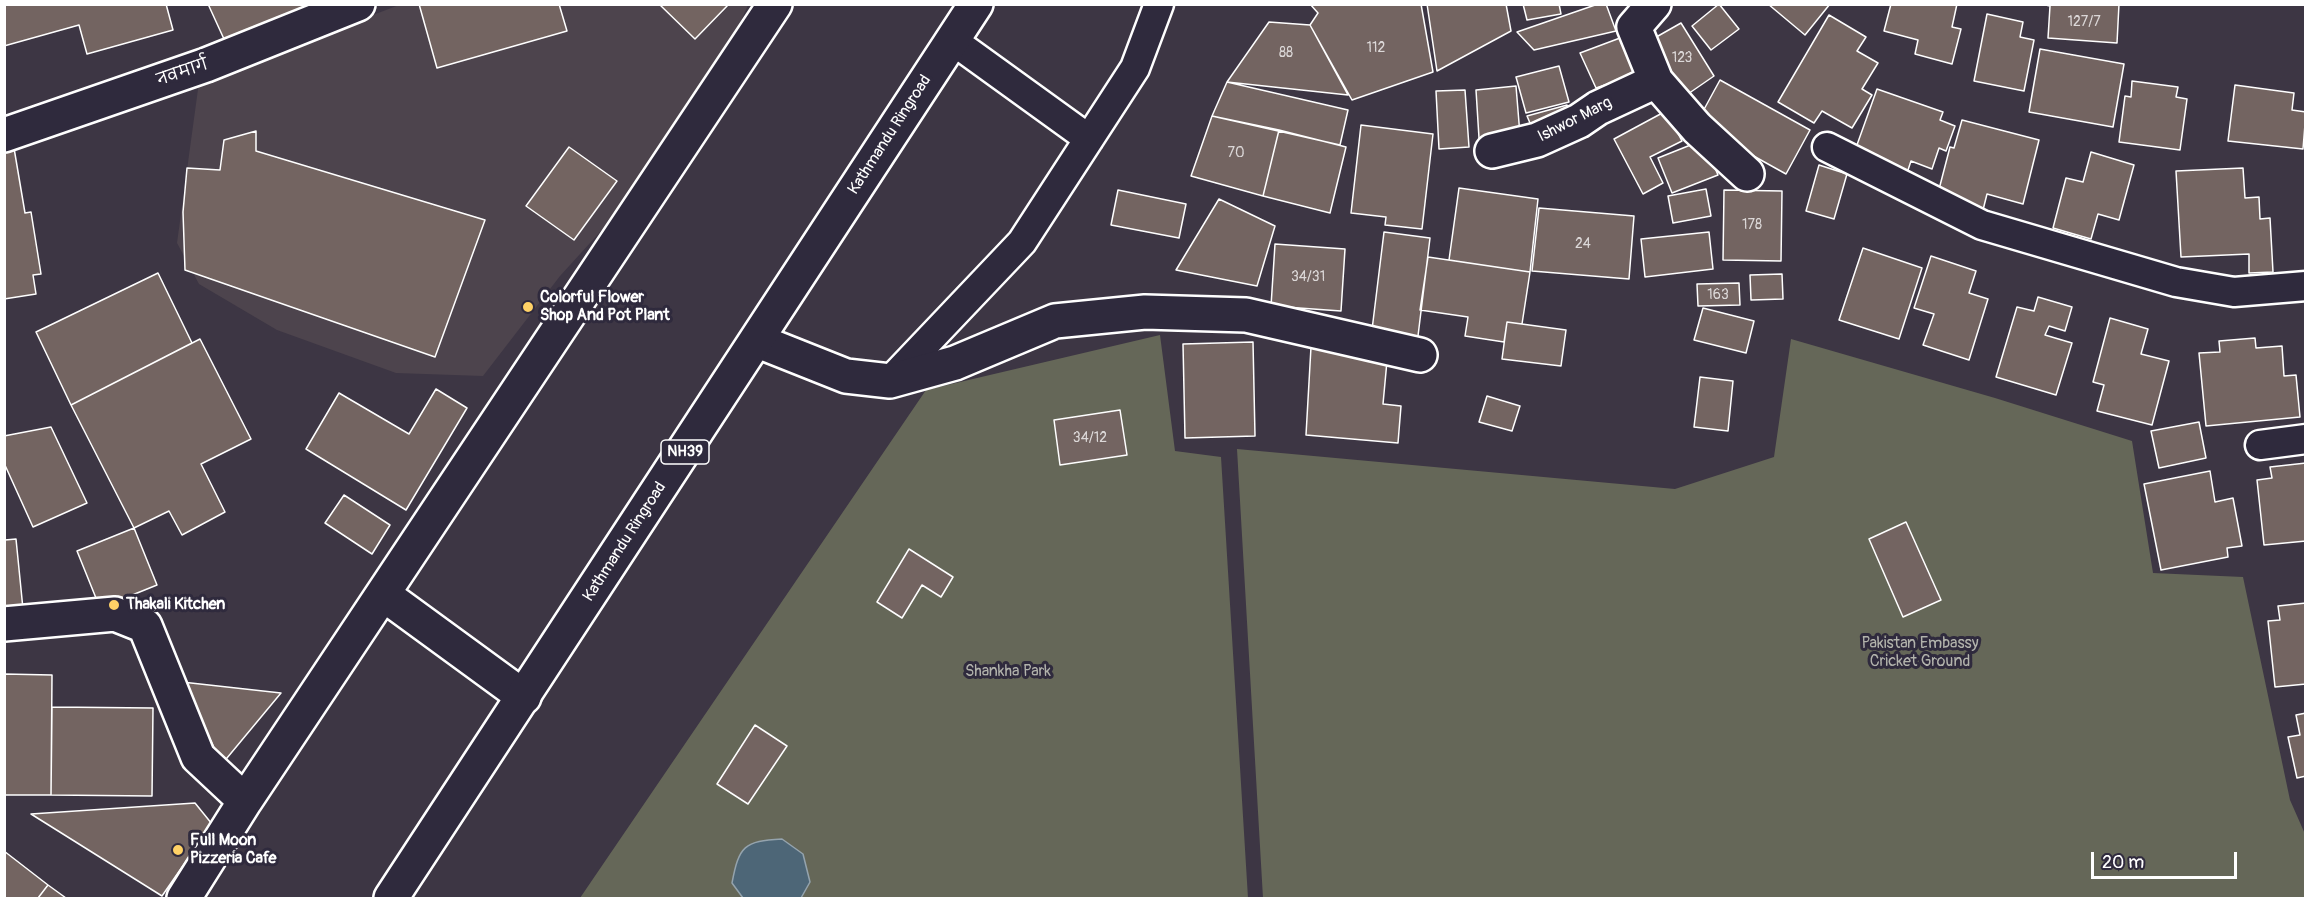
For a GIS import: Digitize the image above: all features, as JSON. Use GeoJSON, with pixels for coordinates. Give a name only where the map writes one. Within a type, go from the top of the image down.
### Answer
{"type":"FeatureCollection","features":[{"type":"Feature","properties":{"kind":"main road","name":"नवमार्ग"},"geometry":{"type":"LineString","coordinates":[[4,135],[206,65],[358,4]]}},
{"type":"Feature","properties":{"kind":"main road"},"geometry":{"type":"LineString","coordinates":[[183,898],[245,801],[775,4]]}},
{"type":"Feature","properties":{"kind":"main road","name":"Kathmandu Ringroad"},"geometry":{"type":"LineString","coordinates":[[391,898],[758,341],[976,4]]}},
{"type":"Feature","properties":{"kind":"main road"},"geometry":{"type":"LineString","coordinates":[[1654,4],[1634,27],[1656,81],[1697,128],[1747,174]]}},
{"type":"Feature","properties":{"kind":"main road","name":"Ishwor Marg"},"geometry":{"type":"LineString","coordinates":[[1492,151],[1537,140],[1656,81]]}},
{"type":"Feature","properties":{"kind":"main road"},"geometry":{"type":"LineString","coordinates":[[758,341],[846,376],[890,381],[955,363],[1055,321],[1145,312],[1245,315],[1420,356]]}},
{"type":"Feature","properties":{"kind":"main road"},"geometry":{"type":"LineString","coordinates":[[383,594],[524,697]]}},
{"type":"Feature","properties":{"kind":"main road"},"geometry":{"type":"LineString","coordinates":[[4,624],[115,614],[145,626],[198,757],[245,801]]}},
{"type":"Feature","properties":{"kind":"lane"},"geometry":{"type":"LineString","coordinates":[[890,381],[1022,242],[1135,68],[1159,4]]}},
{"type":"Feature","properties":{"kind":"lane"},"geometry":{"type":"LineString","coordinates":[[952,40],[1089,139]]}},
{"type":"Feature","properties":{"kind":"lane"},"geometry":{"type":"LineString","coordinates":[[1827,147],[1982,225],[2176,282],[2234,292],[2306,286]]}},
{"type":"Feature","properties":{"kind":"lane"},"geometry":{"type":"LineString","coordinates":[[2260,445],[2306,439]]}},
{"type":"Feature","properties":{"kind":"shaded area"},"geometry":{"type":"Polygon","coordinates":[[[399,5],[748,5],[726,54],[640,188],[560,276],[483,376],[396,373],[277,330],[199,284],[177,243],[199,82],[399,5]]]}},
{"type":"Feature","properties":{"kind":"green space","name":"Shankha Park"},"geometry":{"type":"Polygon","coordinates":[[[1160,335],[1175,451],[1221,457],[1248,898],[580,898],[926,390],[1160,335]]]}},
{"type":"Feature","properties":{"kind":"green space","name":"Pakistan Embassy Cricket Ground"},"geometry":{"type":"Polygon","coordinates":[[[1791,339],[1995,398],[2132,441],[2153,573],[2243,577],[2290,800],[2305,834],[2305,898],[1263,898],[1237,449],[1675,489],[1774,457],[1791,339]]]}},
{"type":"Feature","properties":{"kind":"water"},"geometry":{"type":"Polygon","coordinates":[[[782,839],[803,854],[810,882],[801,898],[743,898],[732,883],[741,853],[751,844],[782,839]]]}},
{"type":"Feature","properties":{"kind":"building"},"geometry":{"type":"Polygon","coordinates":[[[4,4],[166,4],[173,30],[87,54],[79,25],[4,46],[4,4]]]}},
{"type":"Feature","properties":{"kind":"building"},"geometry":{"type":"Polygon","coordinates":[[[208,4],[328,4],[229,50],[208,4]]]}},
{"type":"Feature","properties":{"kind":"building"},"geometry":{"type":"Polygon","coordinates":[[[419,4],[559,4],[567,31],[437,68],[419,4]]]}},
{"type":"Feature","properties":{"kind":"building"},"geometry":{"type":"Polygon","coordinates":[[[659,4],[729,4],[695,39],[659,4]]]}},
{"type":"Feature","properties":{"kind":"building"},"geometry":{"type":"Polygon","coordinates":[[[1310,4],[1421,4],[1433,72],[1352,100],[1310,25],[1318,13],[1310,4]]]}},
{"type":"Feature","properties":{"kind":"building"},"geometry":{"type":"Polygon","coordinates":[[[1427,4],[1506,4],[1511,31],[1437,71],[1427,4]]]}},
{"type":"Feature","properties":{"kind":"building"},"geometry":{"type":"Polygon","coordinates":[[[1523,4],[1559,4],[1561,14],[1527,20],[1523,4]]]}},
{"type":"Feature","properties":{"kind":"building"},"geometry":{"type":"Polygon","coordinates":[[[1598,4],[1606,4],[1616,31],[1534,50],[1517,32],[1598,4]]]}},
{"type":"Feature","properties":{"kind":"building"},"geometry":{"type":"Polygon","coordinates":[[[1719,4],[1739,29],[1711,50],[1692,26],[1719,4]]]}},
{"type":"Feature","properties":{"kind":"building"},"geometry":{"type":"Polygon","coordinates":[[[1768,4],[1830,4],[1805,35],[1768,4]]]}},
{"type":"Feature","properties":{"kind":"building"},"geometry":{"type":"Polygon","coordinates":[[[1891,4],[1957,4],[1952,27],[1961,29],[1952,64],[1915,54],[1918,40],[1884,31],[1891,4]]]}},
{"type":"Feature","properties":{"kind":"building"},"geometry":{"type":"Polygon","coordinates":[[[2041,4],[2119,4],[2117,43],[2048,38],[2050,6],[2041,4]]]}},
{"type":"Feature","properties":{"kind":"building"},"geometry":{"type":"Polygon","coordinates":[[[1987,14],[2023,22],[2020,37],[2034,40],[2024,91],[1974,81],[1987,14]]]}},
{"type":"Feature","properties":{"kind":"building"},"geometry":{"type":"Polygon","coordinates":[[[1829,15],[1866,37],[1857,51],[1878,63],[1862,89],[1872,95],[1852,128],[1822,111],[1814,123],[1778,102],[1829,15]]]}},
{"type":"Feature","properties":{"kind":"building"},"geometry":{"type":"Polygon","coordinates":[[[1269,22],[1310,25],[1348,95],[1227,82],[1269,22]]]}},
{"type":"Feature","properties":{"kind":"building"},"geometry":{"type":"Polygon","coordinates":[[[1681,23],[1714,76],[1685,96],[1651,40],[1681,23]]]}},
{"type":"Feature","properties":{"kind":"building"},"geometry":{"type":"Polygon","coordinates":[[[1628,35],[1638,74],[1596,88],[1580,53],[1628,35]]]}},
{"type":"Feature","properties":{"kind":"building"},"geometry":{"type":"Polygon","coordinates":[[[2040,49],[2124,64],[2113,127],[2029,112],[2040,49]]]}},
{"type":"Feature","properties":{"kind":"building"},"geometry":{"type":"Polygon","coordinates":[[[1559,66],[1569,102],[1526,113],[1516,77],[1559,66]]]}},
{"type":"Feature","properties":{"kind":"building"},"geometry":{"type":"Polygon","coordinates":[[[1720,80],[1810,130],[1786,174],[1696,124],[1720,80]]]}},
{"type":"Feature","properties":{"kind":"building"},"geometry":{"type":"Polygon","coordinates":[[[2132,81],[2178,87],[2176,97],[2187,99],[2180,150],[2119,142],[2125,96],[2131,97],[2132,81]]]}},
{"type":"Feature","properties":{"kind":"building"},"geometry":{"type":"Polygon","coordinates":[[[1227,82],[1348,110],[1340,145],[1212,116],[1227,82]]]}},
{"type":"Feature","properties":{"kind":"building"},"geometry":{"type":"Polygon","coordinates":[[[2235,85],[2294,93],[2292,110],[2306,112],[2303,149],[2228,141],[2235,85]]]}},
{"type":"Feature","properties":{"kind":"building"},"geometry":{"type":"Polygon","coordinates":[[[1516,86],[1520,135],[1479,138],[1476,90],[1516,86]]]}},
{"type":"Feature","properties":{"kind":"building"},"geometry":{"type":"Polygon","coordinates":[[[1877,89],[1943,112],[1940,120],[1955,126],[1946,151],[1939,148],[1932,169],[1911,161],[1906,176],[1853,156],[1877,89]]]}},
{"type":"Feature","properties":{"kind":"building"},"geometry":{"type":"Polygon","coordinates":[[[1465,90],[1469,147],[1439,149],[1436,91],[1465,90]]]}},
{"type":"Feature","properties":{"kind":"building"},"geometry":{"type":"Polygon","coordinates":[[[1567,105],[1572,117],[1533,130],[1527,116],[1567,105]]]}},
{"type":"Feature","properties":{"kind":"building"},"geometry":{"type":"Polygon","coordinates":[[[1666,111],[1682,141],[1650,157],[1663,183],[1643,194],[1614,139],[1666,111]]]}},
{"type":"Feature","properties":{"kind":"building"},"geometry":{"type":"Polygon","coordinates":[[[1212,116],[1279,130],[1263,196],[1191,176],[1212,116]]]}},
{"type":"Feature","properties":{"kind":"building"},"geometry":{"type":"Polygon","coordinates":[[[1962,120],[2039,140],[2023,204],[1987,194],[1983,210],[1937,197],[1950,147],[1954,148],[1962,120]]]}},
{"type":"Feature","properties":{"kind":"building"},"geometry":{"type":"Polygon","coordinates":[[[1361,125],[1433,134],[1422,229],[1385,225],[1386,217],[1351,213],[1361,125]]]}},
{"type":"Feature","properties":{"kind":"building"},"geometry":{"type":"Polygon","coordinates":[[[1279,130],[1346,147],[1330,213],[1263,196],[1279,130]]]}},
{"type":"Feature","properties":{"kind":"building"},"geometry":{"type":"Polygon","coordinates":[[[256,131],[256,151],[485,220],[435,357],[185,270],[183,212],[187,168],[220,170],[224,140],[256,131]]]}},
{"type":"Feature","properties":{"kind":"building"},"geometry":{"type":"Polygon","coordinates":[[[1703,140],[1718,175],[1672,193],[1658,158],[1703,140]]]}},
{"type":"Feature","properties":{"kind":"building"},"geometry":{"type":"Polygon","coordinates":[[[569,147],[617,181],[574,240],[526,206],[569,147]]]}},
{"type":"Feature","properties":{"kind":"building"},"geometry":{"type":"Polygon","coordinates":[[[14,148],[25,213],[31,212],[41,274],[33,275],[36,294],[4,299],[4,149],[14,148]]]}},
{"type":"Feature","properties":{"kind":"building"},"geometry":{"type":"Polygon","coordinates":[[[2091,152],[2134,165],[2119,220],[2098,214],[2091,239],[2053,228],[2066,178],[2083,182],[2091,152]]]}},
{"type":"Feature","properties":{"kind":"building"},"geometry":{"type":"Polygon","coordinates":[[[1819,165],[1847,174],[1834,219],[1806,211],[1819,165]]]}},
{"type":"Feature","properties":{"kind":"building"},"geometry":{"type":"Polygon","coordinates":[[[2243,168],[2245,198],[2259,197],[2260,219],[2270,218],[2273,272],[2249,273],[2249,254],[2181,257],[2176,171],[2243,168]]]}},
{"type":"Feature","properties":{"kind":"building"},"geometry":{"type":"Polygon","coordinates":[[[1459,188],[1538,199],[1530,272],[1449,260],[1459,188]]]}},
{"type":"Feature","properties":{"kind":"building"},"geometry":{"type":"Polygon","coordinates":[[[1706,189],[1711,216],[1673,223],[1668,196],[1706,189]]]}},
{"type":"Feature","properties":{"kind":"building"},"geometry":{"type":"Polygon","coordinates":[[[1118,190],[1186,204],[1179,238],[1111,225],[1118,190]]]}},
{"type":"Feature","properties":{"kind":"building"},"geometry":{"type":"Polygon","coordinates":[[[1724,190],[1782,191],[1781,261],[1723,260],[1724,190]]]}},
{"type":"Feature","properties":{"kind":"building"},"geometry":{"type":"Polygon","coordinates":[[[1219,199],[1275,226],[1257,286],[1176,270],[1219,199]]]}},
{"type":"Feature","properties":{"kind":"building"},"geometry":{"type":"Polygon","coordinates":[[[1539,208],[1634,216],[1629,279],[1532,271],[1539,208]]]}},
{"type":"Feature","properties":{"kind":"building"},"geometry":{"type":"Polygon","coordinates":[[[1384,232],[1430,238],[1417,344],[1371,338],[1384,232]]]}},
{"type":"Feature","properties":{"kind":"building"},"geometry":{"type":"Polygon","coordinates":[[[1709,232],[1713,269],[1645,277],[1641,239],[1709,232]]]}},
{"type":"Feature","properties":{"kind":"building"},"geometry":{"type":"Polygon","coordinates":[[[1275,244],[1345,249],[1341,311],[1271,306],[1275,244]]]}},
{"type":"Feature","properties":{"kind":"building"},"geometry":{"type":"Polygon","coordinates":[[[1863,248],[1922,268],[1899,339],[1839,320],[1863,248]]]}},
{"type":"Feature","properties":{"kind":"building"},"geometry":{"type":"Polygon","coordinates":[[[1931,256],[1976,271],[1969,293],[1988,299],[1969,360],[1923,345],[1934,314],[1914,308],[1931,256]]]}},
{"type":"Feature","properties":{"kind":"building"},"geometry":{"type":"Polygon","coordinates":[[[1428,257],[1530,272],[1522,324],[1507,322],[1504,342],[1465,336],[1468,317],[1420,310],[1428,257]]]}},
{"type":"Feature","properties":{"kind":"building"},"geometry":{"type":"Polygon","coordinates":[[[158,273],[192,343],[71,405],[36,332],[158,273]]]}},
{"type":"Feature","properties":{"kind":"building"},"geometry":{"type":"Polygon","coordinates":[[[1782,274],[1783,299],[1751,300],[1750,275],[1782,274]]]}},
{"type":"Feature","properties":{"kind":"building"},"geometry":{"type":"Polygon","coordinates":[[[1739,283],[1740,305],[1698,306],[1697,284],[1739,283]]]}},
{"type":"Feature","properties":{"kind":"building"},"geometry":{"type":"Polygon","coordinates":[[[2038,297],[2072,307],[2065,331],[2049,326],[2045,335],[2072,343],[2056,395],[1996,377],[2017,307],[2034,311],[2038,297]]]}},
{"type":"Feature","properties":{"kind":"building"},"geometry":{"type":"Polygon","coordinates":[[[1703,308],[1754,321],[1746,353],[1694,340],[1703,308]]]}},
{"type":"Feature","properties":{"kind":"building"},"geometry":{"type":"Polygon","coordinates":[[[2110,318],[2148,329],[2141,354],[2169,361],[2152,425],[2097,411],[2104,385],[2093,382],[2110,318]]]}},
{"type":"Feature","properties":{"kind":"building"},"geometry":{"type":"Polygon","coordinates":[[[1507,322],[1566,330],[1561,366],[1502,359],[1507,322]]]}},
{"type":"Feature","properties":{"kind":"building"},"geometry":{"type":"Polygon","coordinates":[[[2255,338],[2256,348],[2282,346],[2284,376],[2296,375],[2300,417],[2206,426],[2199,353],[2220,352],[2219,341],[2255,338]]]}},
{"type":"Feature","properties":{"kind":"building"},"geometry":{"type":"Polygon","coordinates":[[[200,339],[251,439],[201,464],[225,512],[182,535],[169,511],[134,528],[71,405],[200,339]]]}},
{"type":"Feature","properties":{"kind":"building"},"geometry":{"type":"Polygon","coordinates":[[[1253,342],[1255,436],[1185,438],[1183,344],[1253,342]]]}},
{"type":"Feature","properties":{"kind":"building"},"geometry":{"type":"Polygon","coordinates":[[[1311,347],[1373,352],[1387,361],[1383,404],[1401,406],[1398,443],[1306,435],[1311,347]]]}},
{"type":"Feature","properties":{"kind":"building"},"geometry":{"type":"Polygon","coordinates":[[[1700,377],[1733,381],[1728,431],[1694,427],[1700,377]]]}},
{"type":"Feature","properties":{"kind":"building"},"geometry":{"type":"Polygon","coordinates":[[[436,389],[467,408],[406,510],[306,449],[339,393],[409,434],[436,389]]]}},
{"type":"Feature","properties":{"kind":"building"},"geometry":{"type":"Polygon","coordinates":[[[1487,396],[1520,406],[1512,431],[1479,422],[1487,396]]]}},
{"type":"Feature","properties":{"kind":"building"},"geometry":{"type":"Polygon","coordinates":[[[1120,410],[1127,455],[1060,465],[1054,420],[1120,410]]]}},
{"type":"Feature","properties":{"kind":"building"},"geometry":{"type":"Polygon","coordinates":[[[2199,422],[2206,458],[2159,468],[2151,431],[2199,422]]]}},
{"type":"Feature","properties":{"kind":"building"},"geometry":{"type":"Polygon","coordinates":[[[51,427],[87,503],[33,527],[4,463],[4,436],[51,427]]]}},
{"type":"Feature","properties":{"kind":"building"},"geometry":{"type":"Polygon","coordinates":[[[2306,463],[2306,541],[2264,545],[2257,480],[2272,478],[2270,467],[2306,463]]]}},
{"type":"Feature","properties":{"kind":"building"},"geometry":{"type":"Polygon","coordinates":[[[2210,471],[2215,502],[2233,498],[2242,546],[2227,548],[2228,557],[2161,570],[2144,484],[2210,471]]]}},
{"type":"Feature","properties":{"kind":"building"},"geometry":{"type":"Polygon","coordinates":[[[344,495],[390,525],[372,554],[325,523],[344,495]]]}},
{"type":"Feature","properties":{"kind":"building"},"geometry":{"type":"Polygon","coordinates":[[[1906,522],[1941,600],[1903,617],[1869,539],[1906,522]]]}},
{"type":"Feature","properties":{"kind":"building"},"geometry":{"type":"Polygon","coordinates":[[[134,528],[157,585],[100,608],[77,551],[134,528]]]}},
{"type":"Feature","properties":{"kind":"building"},"geometry":{"type":"Polygon","coordinates":[[[4,535],[5,540],[16,539],[23,609],[4,610],[4,535]]]}},
{"type":"Feature","properties":{"kind":"building"},"geometry":{"type":"Polygon","coordinates":[[[909,549],[953,577],[941,597],[922,585],[902,618],[877,602],[909,549]]]}},
{"type":"Feature","properties":{"kind":"building"},"geometry":{"type":"Polygon","coordinates":[[[2306,603],[2306,684],[2275,687],[2268,621],[2280,620],[2278,606],[2306,603]]]}},
{"type":"Feature","properties":{"kind":"building"},"geometry":{"type":"Polygon","coordinates":[[[4,674],[52,675],[51,795],[4,795],[4,674]]]}},
{"type":"Feature","properties":{"kind":"building"},"geometry":{"type":"Polygon","coordinates":[[[182,682],[281,693],[222,764],[182,682]]]}},
{"type":"Feature","properties":{"kind":"building"},"geometry":{"type":"Polygon","coordinates":[[[52,707],[153,708],[152,796],[51,795],[52,707]]]}},
{"type":"Feature","properties":{"kind":"building"},"geometry":{"type":"Polygon","coordinates":[[[2306,713],[2306,776],[2297,778],[2288,737],[2300,735],[2296,715],[2306,713]]]}},
{"type":"Feature","properties":{"kind":"building"},"geometry":{"type":"Polygon","coordinates":[[[755,725],[787,746],[748,804],[717,784],[755,725]]]}},
{"type":"Feature","properties":{"kind":"building"},"geometry":{"type":"Polygon","coordinates":[[[195,803],[212,824],[162,896],[31,814],[195,803]]]}},
{"type":"Feature","properties":{"kind":"building"},"geometry":{"type":"Polygon","coordinates":[[[4,851],[48,885],[38,898],[4,898],[4,851]]]}},
{"type":"Feature","properties":{"kind":"building"},"geometry":{"type":"Polygon","coordinates":[[[48,885],[66,898],[38,898],[48,885]]]}},
{"type":"Feature","properties":{"kind":"place","name":"Colorful Flower Shop And Pot Plant"},"geometry":{"type":"Point","coordinates":[528,307]}},
{"type":"Feature","properties":{"kind":"place","name":"Thakali Kitchen"},"geometry":{"type":"Point","coordinates":[114,605]}},
{"type":"Feature","properties":{"kind":"place","name":"Full Moon Pizzeria Cafe"},"geometry":{"type":"Point","coordinates":[178,850]}}]}
